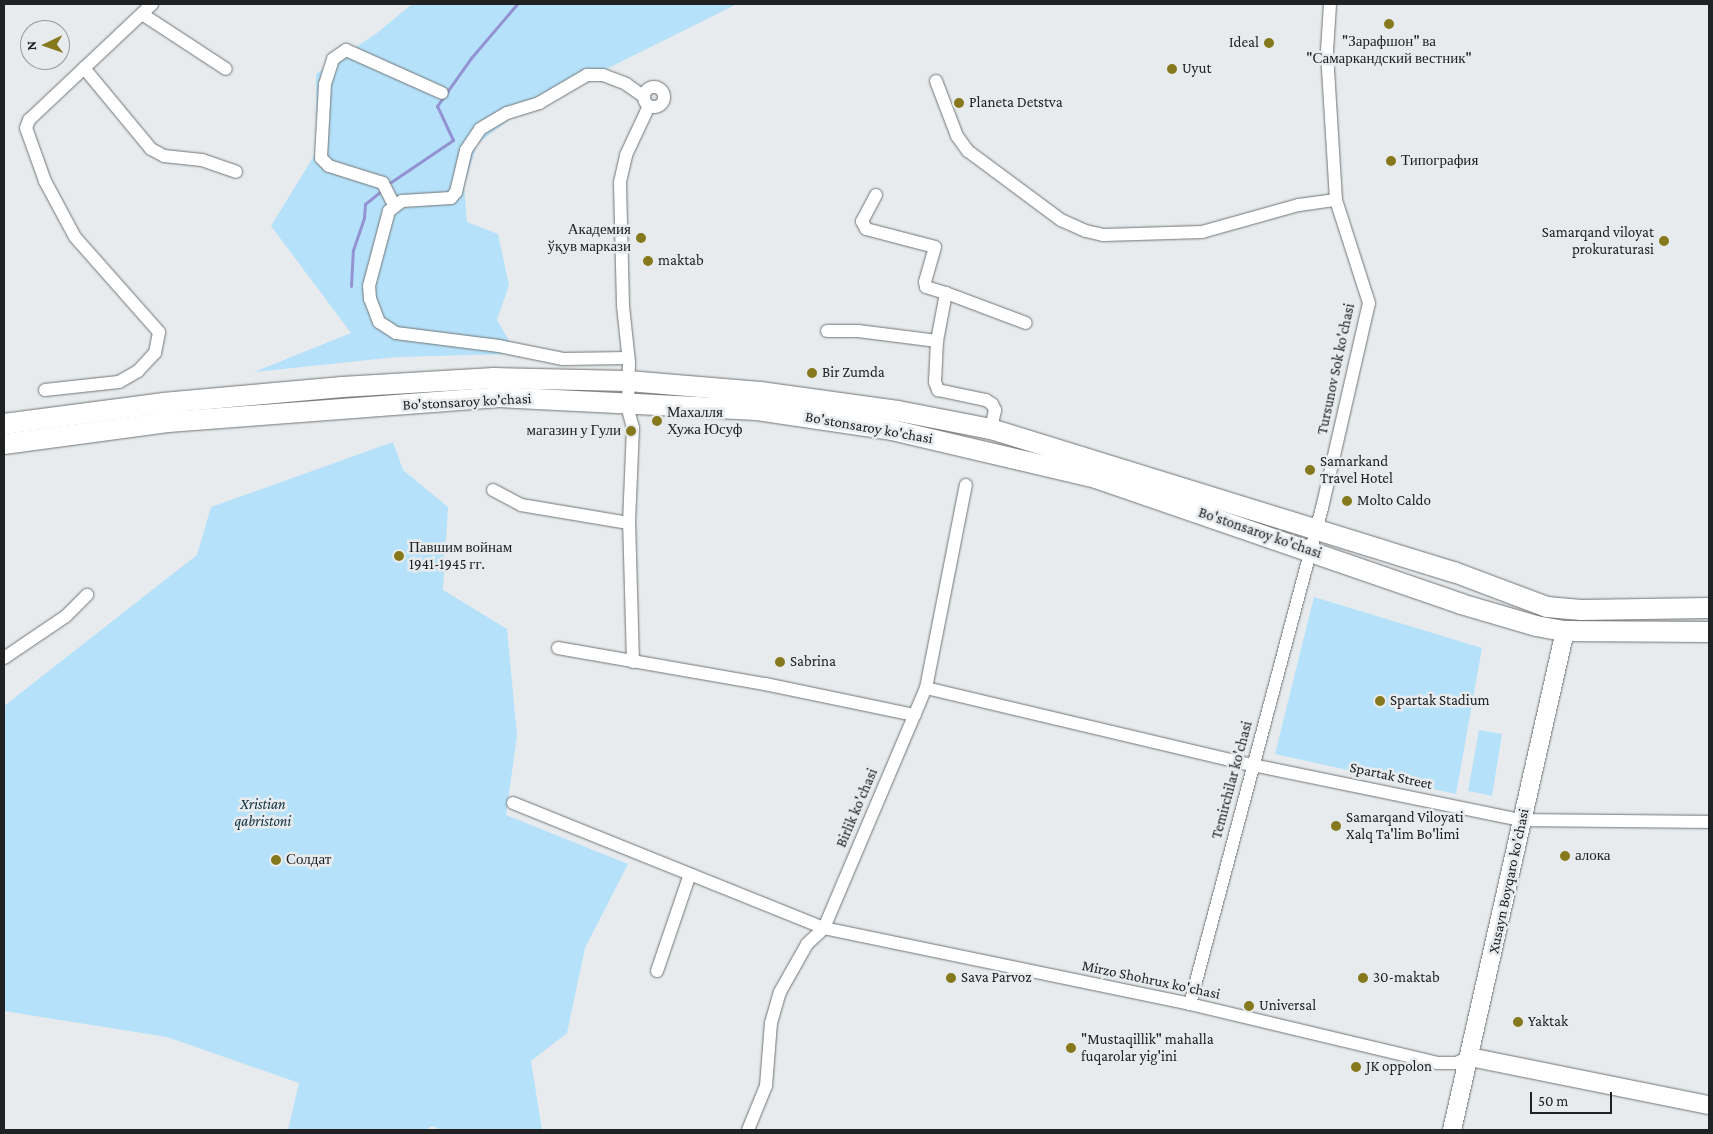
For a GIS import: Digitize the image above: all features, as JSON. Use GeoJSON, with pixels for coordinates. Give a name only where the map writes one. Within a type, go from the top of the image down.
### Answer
{"type":"FeatureCollection","features":[{"type":"Feature","properties":{"kind":"main road","name":"Bo'stonsaroy ko'chasi"},"geometry":{"type":"LineString","coordinates":[[4,424],[162,403],[342,387],[494,378],[628,391],[892,430],[975,447],[1096,478],[1310,548],[1454,572],[1547,607],[1580,610],[1709,608]]}},
{"type":"Feature","properties":{"kind":"main road","name":"Bo'stonsaroy ko'chasi"},"geometry":{"type":"LineString","coordinates":[[4,444],[168,422],[499,397],[628,391],[760,392],[898,411],[991,428],[1461,604],[1565,631],[1709,632]]}},
{"type":"Feature","properties":{"kind":"main road","name":"Xusayn Boyqaro ko'chasi"},"geometry":{"type":"LineString","coordinates":[[1452,1130],[1565,631]]}},
{"type":"Feature","properties":{"kind":"main road"},"geometry":{"type":"LineString","coordinates":[[1470,1057],[1709,1105]]}},
{"type":"Feature","properties":{"kind":"street"},"geometry":{"type":"LineString","coordinates":[[45,390],[119,382],[138,372],[155,352],[159,339],[155,326],[76,237],[45,181],[28,138],[28,120],[152,4]]}},
{"type":"Feature","properties":{"kind":"street","name":"Tursunov Sok ko'chasi"},"geometry":{"type":"LineString","coordinates":[[1310,548],[1369,303],[1336,200],[1326,51],[1330,4]]}},
{"type":"Feature","properties":{"kind":"street"},"geometry":{"type":"LineString","coordinates":[[142,14],[226,69]]}},
{"type":"Feature","properties":{"kind":"street"},"geometry":{"type":"LineString","coordinates":[[394,205],[383,183],[329,166],[321,158],[324,84],[333,59],[346,50],[442,93]]}},
{"type":"Feature","properties":{"kind":"street"},"geometry":{"type":"LineString","coordinates":[[84,68],[151,149],[164,156],[202,160],[236,172]]}},
{"type":"Feature","properties":{"kind":"street"},"geometry":{"type":"LineString","coordinates":[[628,358],[562,359],[499,346],[396,333],[386,328],[374,313],[369,286],[384,220],[394,205],[451,198],[456,192],[466,150],[480,129],[507,113],[539,104],[578,79],[603,75],[626,84],[646,101],[626,155],[620,182],[628,358],[628,391],[633,428],[629,522],[633,662]]}},
{"type":"Feature","properties":{"kind":"street"},"geometry":{"type":"LineString","coordinates":[[936,81],[957,136],[968,151],[1061,220],[1086,231],[1104,235],[1202,232],[1300,205],[1336,200]]}},
{"type":"Feature","properties":{"kind":"street"},"geometry":{"type":"LineString","coordinates":[[876,196],[863,226],[933,245],[925,284],[946,294],[1026,324]]}},
{"type":"Feature","properties":{"kind":"street"},"geometry":{"type":"LineString","coordinates":[[946,294],[937,341],[935,382],[938,390],[986,400],[992,404],[995,410],[991,428]]}},
{"type":"Feature","properties":{"kind":"street"},"geometry":{"type":"LineString","coordinates":[[827,331],[858,332],[937,341]]}},
{"type":"Feature","properties":{"kind":"street","name":"Birlik ko'chasi"},"geometry":{"type":"LineString","coordinates":[[748,1130],[766,1086],[771,1023],[780,992],[807,944],[824,928],[926,688],[966,485]]}},
{"type":"Feature","properties":{"kind":"street"},"geometry":{"type":"LineString","coordinates":[[492,490],[521,505],[629,522]]}},
{"type":"Feature","properties":{"kind":"street","name":"Temirchilar ko'chasi"},"geometry":{"type":"LineString","coordinates":[[1190,1004],[1310,548]]}},
{"type":"Feature","properties":{"kind":"street"},"geometry":{"type":"LineString","coordinates":[[4,658],[66,616],[86,595]]}},
{"type":"Feature","properties":{"kind":"street"},"geometry":{"type":"LineString","coordinates":[[558,648],[765,684],[915,715]]}},
{"type":"Feature","properties":{"kind":"street","name":"Spartak Street"},"geometry":{"type":"LineString","coordinates":[[926,688],[1253,765],[1522,820],[1709,822]]}},
{"type":"Feature","properties":{"kind":"street","name":"Mirzo Shohrux ko'chasi"},"geometry":{"type":"LineString","coordinates":[[513,803],[824,928],[1190,1004],[1438,1063],[1456,1063],[1470,1057]]}},
{"type":"Feature","properties":{"kind":"street"},"geometry":{"type":"LineString","coordinates":[[657,971],[690,874]]}},
{"type":"Feature","properties":{"kind":"green space"},"geometry":{"type":"Polygon","coordinates":[[[412,4],[737,4],[518,113],[477,144],[464,186],[467,222],[498,234],[509,285],[497,320],[511,344],[509,354],[397,357],[254,372],[351,333],[271,226],[317,151],[316,74],[377,33],[412,4]]]}},
{"type":"Feature","properties":{"kind":"green space","name":"Xristian qabristoni"},"geometry":{"type":"Polygon","coordinates":[[[393,442],[403,470],[448,507],[443,590],[507,629],[517,736],[506,815],[628,864],[585,948],[567,1033],[531,1061],[542,1130],[442,1130],[432,1126],[426,1130],[288,1130],[299,1083],[167,1037],[4,1011],[4,706],[197,555],[211,507],[393,442]]]}},
{"type":"Feature","properties":{"kind":"green space","name":"Spartak Stadium"},"geometry":{"type":"Polygon","coordinates":[[[1314,597],[1482,648],[1456,794],[1275,754],[1314,597]]]}},
{"type":"Feature","properties":{"kind":"green space"},"geometry":{"type":"Polygon","coordinates":[[[1479,730],[1502,734],[1492,796],[1468,791],[1479,730]]]}},
{"type":"Feature","properties":{"kind":"waterway"},"geometry":{"type":"LineString","coordinates":[[391,182],[453,140],[437,106],[471,58],[517,4]]}},
{"type":"Feature","properties":{"kind":"waterway"},"geometry":{"type":"LineString","coordinates":[[351,286],[353,250],[364,218],[365,204],[382,190]]}},
{"type":"Feature","properties":{"kind":"place","name":"\"Зарафшон\" ва \"Самаркандский вестник\""},"geometry":{"type":"Point","coordinates":[1389,24]}},
{"type":"Feature","properties":{"kind":"place","name":"Ideal"},"geometry":{"type":"Point","coordinates":[1269,43]}},
{"type":"Feature","properties":{"kind":"place","name":"Uyut"},"geometry":{"type":"Point","coordinates":[1172,69]}},
{"type":"Feature","properties":{"kind":"place","name":"Planeta Detstva"},"geometry":{"type":"Point","coordinates":[959,103]}},
{"type":"Feature","properties":{"kind":"place","name":"Типография"},"geometry":{"type":"Point","coordinates":[1391,161]}},
{"type":"Feature","properties":{"kind":"place","name":"Академия ўқув маркази"},"geometry":{"type":"Point","coordinates":[641,238]}},
{"type":"Feature","properties":{"kind":"place","name":"Samarqand viloyat prokuraturasi"},"geometry":{"type":"Point","coordinates":[1664,241]}},
{"type":"Feature","properties":{"kind":"place","name":"maktab"},"geometry":{"type":"Point","coordinates":[648,261]}},
{"type":"Feature","properties":{"kind":"place","name":"Bir Zumda"},"geometry":{"type":"Point","coordinates":[812,373]}},
{"type":"Feature","properties":{"kind":"place","name":"Махалля Хужа Юсуф"},"geometry":{"type":"Point","coordinates":[657,421]}},
{"type":"Feature","properties":{"kind":"place","name":"магазин у Гули"},"geometry":{"type":"Point","coordinates":[631,431]}},
{"type":"Feature","properties":{"kind":"place","name":"Samarkand Travel Hotel"},"geometry":{"type":"Point","coordinates":[1310,470]}},
{"type":"Feature","properties":{"kind":"place","name":"Molto Caldo"},"geometry":{"type":"Point","coordinates":[1347,501]}},
{"type":"Feature","properties":{"kind":"place","name":"Павшим войнам 1941-1945 гг."},"geometry":{"type":"Point","coordinates":[399,556]}},
{"type":"Feature","properties":{"kind":"place","name":"Sabrina"},"geometry":{"type":"Point","coordinates":[780,662]}},
{"type":"Feature","properties":{"kind":"place","name":"Spartak Stadium"},"geometry":{"type":"Point","coordinates":[1380,701]}},
{"type":"Feature","properties":{"kind":"place","name":"Samarqand Viloyati Xalq Ta'lim Bo'limi"},"geometry":{"type":"Point","coordinates":[1336,826]}},
{"type":"Feature","properties":{"kind":"place","name":"алока"},"geometry":{"type":"Point","coordinates":[1565,856]}},
{"type":"Feature","properties":{"kind":"place","name":"Солдат"},"geometry":{"type":"Point","coordinates":[276,860]}},
{"type":"Feature","properties":{"kind":"place","name":"Sava Parvoz"},"geometry":{"type":"Point","coordinates":[951,978]}},
{"type":"Feature","properties":{"kind":"place","name":"30-maktab"},"geometry":{"type":"Point","coordinates":[1363,978]}},
{"type":"Feature","properties":{"kind":"place","name":"Universal"},"geometry":{"type":"Point","coordinates":[1249,1006]}},
{"type":"Feature","properties":{"kind":"place","name":"Yaktak"},"geometry":{"type":"Point","coordinates":[1518,1022]}},
{"type":"Feature","properties":{"kind":"place","name":"\"Mustaqillik\" mahalla fuqarolar yig'ini"},"geometry":{"type":"Point","coordinates":[1071,1048]}},
{"type":"Feature","properties":{"kind":"place","name":"JK oppolon"},"geometry":{"type":"Point","coordinates":[1356,1067]}}]}
